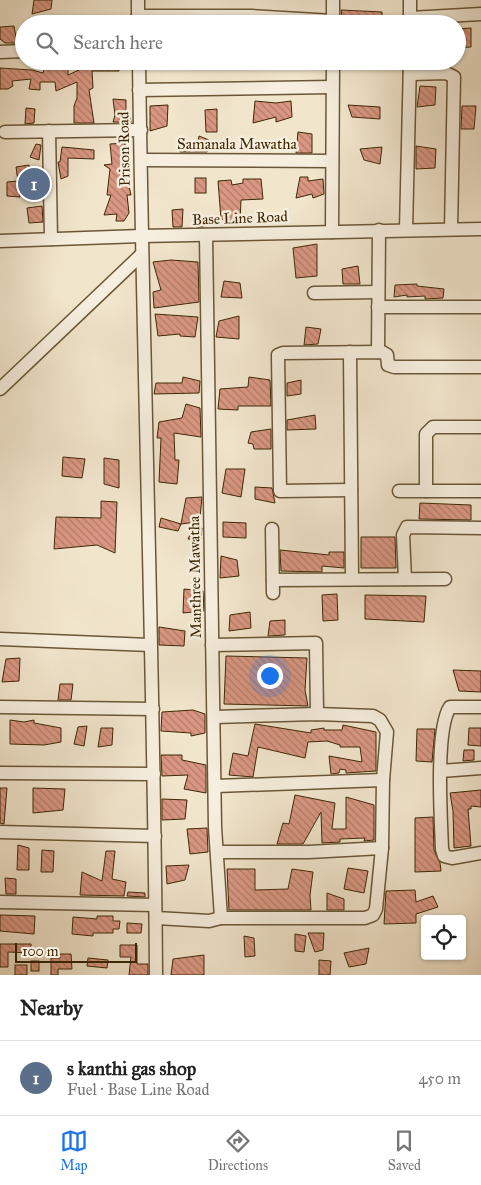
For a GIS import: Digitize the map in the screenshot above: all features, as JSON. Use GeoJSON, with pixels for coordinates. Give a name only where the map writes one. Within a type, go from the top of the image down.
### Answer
{"type":"FeatureCollection","features":[{"type":"Feature","properties":{"kind":"street"},"geometry":{"type":"LineString","coordinates":[[138,0],[138,15]]}},
{"type":"Feature","properties":{"kind":"street"},"geometry":{"type":"LineString","coordinates":[[333,0],[333,15]]}},
{"type":"Feature","properties":{"kind":"street"},"geometry":{"type":"LineString","coordinates":[[410,0],[410,15]]}},
{"type":"Feature","properties":{"kind":"street"},"geometry":{"type":"LineString","coordinates":[[466,15],[481,14]]}},
{"type":"Feature","properties":{"kind":"street"},"geometry":{"type":"LineString","coordinates":[[0,52],[15,51]]}},
{"type":"Feature","properties":{"kind":"street","name":"Prison Road"},"geometry":{"type":"LineString","coordinates":[[139,70],[141,255],[150,645],[154,709],[156,975]]}},
{"type":"Feature","properties":{"kind":"street"},"geometry":{"type":"LineString","coordinates":[[332,70],[332,232]]}},
{"type":"Feature","properties":{"kind":"street"},"geometry":{"type":"LineString","coordinates":[[406,230],[410,70]]}},
{"type":"Feature","properties":{"kind":"street"},"geometry":{"type":"LineString","coordinates":[[424,70],[446,73],[454,77],[451,230]]}},
{"type":"Feature","properties":{"kind":"street"},"geometry":{"type":"LineString","coordinates":[[139,90],[332,87]]}},
{"type":"Feature","properties":{"kind":"street"},"geometry":{"type":"LineString","coordinates":[[5,132],[141,130]]}},
{"type":"Feature","properties":{"kind":"street"},"geometry":{"type":"LineString","coordinates":[[49,131],[51,239]]}},
{"type":"Feature","properties":{"kind":"street","name":"Samanala Mawatha"},"geometry":{"type":"LineString","coordinates":[[141,160],[332,161]]}},
{"type":"Feature","properties":{"kind":"street","name":"Base Line Road"},"geometry":{"type":"LineString","coordinates":[[0,241],[379,230],[481,229]]}},
{"type":"Feature","properties":{"kind":"street"},"geometry":{"type":"LineString","coordinates":[[378,352],[379,230]]}},
{"type":"Feature","properties":{"kind":"street","name":"Manthree Mawatha"},"geometry":{"type":"LineString","coordinates":[[206,236],[212,645],[215,717],[215,827],[221,918]]}},
{"type":"Feature","properties":{"kind":"street"},"geometry":{"type":"LineString","coordinates":[[0,389],[141,255]]}},
{"type":"Feature","properties":{"kind":"street"},"geometry":{"type":"LineString","coordinates":[[314,292],[378,292]]}},
{"type":"Feature","properties":{"kind":"street"},"geometry":{"type":"LineString","coordinates":[[378,307],[481,307]]}},
{"type":"Feature","properties":{"kind":"street"},"geometry":{"type":"LineString","coordinates":[[350,352],[352,579]]}},
{"type":"Feature","properties":{"kind":"street"},"geometry":{"type":"LineString","coordinates":[[351,490],[280,491],[278,355],[283,353],[378,352],[387,355],[388,365],[394,367],[481,367]]}},
{"type":"Feature","properties":{"kind":"street"},"geometry":{"type":"LineString","coordinates":[[426,491],[426,434],[433,427],[481,427]]}},
{"type":"Feature","properties":{"kind":"street"},"geometry":{"type":"LineString","coordinates":[[399,491],[481,490]]}},
{"type":"Feature","properties":{"kind":"street"},"geometry":{"type":"LineString","coordinates":[[404,579],[404,535],[407,528],[481,528]]}},
{"type":"Feature","properties":{"kind":"street"},"geometry":{"type":"LineString","coordinates":[[272,529],[273,593]]}},
{"type":"Feature","properties":{"kind":"street"},"geometry":{"type":"LineString","coordinates":[[273,580],[445,579]]}},
{"type":"Feature","properties":{"kind":"street"},"geometry":{"type":"LineString","coordinates":[[0,639],[150,645]]}},
{"type":"Feature","properties":{"kind":"street"},"geometry":{"type":"LineString","coordinates":[[212,645],[316,644],[317,714]]}},
{"type":"Feature","properties":{"kind":"street"},"geometry":{"type":"LineString","coordinates":[[0,707],[154,709]]}},
{"type":"Feature","properties":{"kind":"street"},"geometry":{"type":"LineString","coordinates":[[481,707],[450,707],[445,715],[441,771],[442,850],[444,856],[452,858],[481,853]]}},
{"type":"Feature","properties":{"kind":"street"},"geometry":{"type":"LineString","coordinates":[[156,918],[209,921],[221,918],[365,918],[373,915],[376,909],[382,848],[383,780],[387,732],[380,720],[374,716],[317,714],[215,717]]}},
{"type":"Feature","properties":{"kind":"street"},"geometry":{"type":"LineString","coordinates":[[441,771],[481,768]]}},
{"type":"Feature","properties":{"kind":"street"},"geometry":{"type":"LineString","coordinates":[[0,772],[154,774]]}},
{"type":"Feature","properties":{"kind":"street"},"geometry":{"type":"LineString","coordinates":[[216,786],[383,780]]}},
{"type":"Feature","properties":{"kind":"street"},"geometry":{"type":"LineString","coordinates":[[0,832],[155,836]]}},
{"type":"Feature","properties":{"kind":"street"},"geometry":{"type":"LineString","coordinates":[[218,852],[309,852],[382,848]]}},
{"type":"Feature","properties":{"kind":"street"},"geometry":{"type":"LineString","coordinates":[[0,902],[156,905]]}},
{"type":"Feature","properties":{"kind":"building"},"geometry":{"type":"Polygon","coordinates":[[[34,0],[52,0],[51,9],[32,14],[34,0]]]}},
{"type":"Feature","properties":{"kind":"building"},"geometry":{"type":"Polygon","coordinates":[[[341,10],[382,12],[382,15],[342,15],[341,10]]]}},
{"type":"Feature","properties":{"kind":"building"},"geometry":{"type":"Polygon","coordinates":[[[14,26],[15,43],[5,43],[0,39],[0,27],[14,26]]]}},
{"type":"Feature","properties":{"kind":"building"},"geometry":{"type":"Polygon","coordinates":[[[466,28],[471,28],[471,47],[466,47],[466,28]]]}},
{"type":"Feature","properties":{"kind":"building"},"geometry":{"type":"Polygon","coordinates":[[[0,68],[32,70],[43,73],[44,70],[68,70],[68,75],[79,70],[119,70],[92,71],[93,88],[89,90],[94,123],[74,123],[77,82],[56,91],[55,82],[40,82],[40,90],[29,89],[31,79],[12,81],[13,86],[8,89],[0,89],[0,68]]]}},
{"type":"Feature","properties":{"kind":"building"},"geometry":{"type":"Polygon","coordinates":[[[420,86],[436,87],[435,105],[417,107],[420,86]]]}},
{"type":"Feature","properties":{"kind":"building"},"geometry":{"type":"Polygon","coordinates":[[[113,99],[126,100],[126,116],[130,116],[131,122],[113,122],[115,115],[113,99]]]}},
{"type":"Feature","properties":{"kind":"building"},"geometry":{"type":"Polygon","coordinates":[[[255,101],[276,103],[291,101],[292,117],[276,122],[276,117],[253,123],[255,101]]]}},
{"type":"Feature","properties":{"kind":"building"},"geometry":{"type":"Polygon","coordinates":[[[168,105],[167,126],[150,131],[150,106],[168,105]]]}},
{"type":"Feature","properties":{"kind":"building"},"geometry":{"type":"Polygon","coordinates":[[[348,105],[380,107],[380,119],[352,117],[348,105]]]}},
{"type":"Feature","properties":{"kind":"building"},"geometry":{"type":"Polygon","coordinates":[[[462,106],[476,106],[474,129],[461,129],[462,106]]]}},
{"type":"Feature","properties":{"kind":"building"},"geometry":{"type":"Polygon","coordinates":[[[26,108],[35,109],[34,123],[25,124],[26,108]]]}},
{"type":"Feature","properties":{"kind":"building"},"geometry":{"type":"Polygon","coordinates":[[[217,109],[217,132],[206,132],[205,110],[217,109]]]}},
{"type":"Feature","properties":{"kind":"building"},"geometry":{"type":"Polygon","coordinates":[[[298,132],[312,134],[312,153],[296,153],[298,132]]]}},
{"type":"Feature","properties":{"kind":"building"},"geometry":{"type":"Polygon","coordinates":[[[199,136],[209,140],[207,152],[180,152],[181,149],[197,146],[199,136]]]}},
{"type":"Feature","properties":{"kind":"building"},"geometry":{"type":"Polygon","coordinates":[[[125,143],[122,178],[127,178],[131,195],[127,195],[129,213],[124,221],[116,221],[117,214],[104,215],[111,195],[107,195],[110,169],[104,165],[112,164],[110,144],[125,143]]]}},
{"type":"Feature","properties":{"kind":"building"},"geometry":{"type":"Polygon","coordinates":[[[36,144],[41,145],[39,160],[30,157],[36,144]]]}},
{"type":"Feature","properties":{"kind":"building"},"geometry":{"type":"Polygon","coordinates":[[[416,146],[436,149],[435,168],[416,169],[416,146]]]}},
{"type":"Feature","properties":{"kind":"building"},"geometry":{"type":"Polygon","coordinates":[[[62,147],[94,150],[94,159],[68,158],[68,176],[61,179],[58,162],[60,162],[62,147]]]}},
{"type":"Feature","properties":{"kind":"building"},"geometry":{"type":"Polygon","coordinates":[[[382,147],[380,164],[364,160],[360,149],[382,147]]]}},
{"type":"Feature","properties":{"kind":"building"},"geometry":{"type":"Polygon","coordinates":[[[29,165],[31,173],[25,180],[19,182],[20,197],[7,196],[7,182],[18,181],[16,167],[29,165]]]}},
{"type":"Feature","properties":{"kind":"building"},"geometry":{"type":"Polygon","coordinates":[[[300,177],[308,177],[308,181],[323,179],[324,194],[313,198],[312,194],[296,198],[300,177]]]}},
{"type":"Feature","properties":{"kind":"building"},"geometry":{"type":"Polygon","coordinates":[[[195,178],[206,178],[206,193],[195,193],[195,178]]]}},
{"type":"Feature","properties":{"kind":"building"},"geometry":{"type":"Polygon","coordinates":[[[243,179],[261,179],[263,199],[241,200],[240,222],[221,219],[218,181],[231,180],[232,185],[243,183],[243,179]]]}},
{"type":"Feature","properties":{"kind":"building"},"geometry":{"type":"Polygon","coordinates":[[[42,206],[43,222],[29,223],[27,208],[42,206]]]}},
{"type":"Feature","properties":{"kind":"building"},"geometry":{"type":"Polygon","coordinates":[[[183,209],[182,227],[173,227],[172,210],[183,209]]]}},
{"type":"Feature","properties":{"kind":"building"},"geometry":{"type":"Polygon","coordinates":[[[195,217],[205,217],[204,227],[196,227],[195,217]]]}},
{"type":"Feature","properties":{"kind":"building"},"geometry":{"type":"Polygon","coordinates":[[[317,244],[317,276],[296,278],[293,248],[317,244]]]}},
{"type":"Feature","properties":{"kind":"building"},"geometry":{"type":"Polygon","coordinates":[[[171,260],[198,262],[199,302],[154,308],[153,292],[161,290],[153,262],[171,260]]]}},
{"type":"Feature","properties":{"kind":"building"},"geometry":{"type":"Polygon","coordinates":[[[358,266],[360,284],[343,284],[342,269],[358,266]]]}},
{"type":"Feature","properties":{"kind":"building"},"geometry":{"type":"Polygon","coordinates":[[[224,281],[240,283],[242,298],[221,297],[224,281]]]}},
{"type":"Feature","properties":{"kind":"building"},"geometry":{"type":"Polygon","coordinates":[[[417,284],[417,286],[444,289],[443,298],[425,299],[425,296],[407,297],[407,295],[394,297],[395,285],[417,284]]]}},
{"type":"Feature","properties":{"kind":"building"},"geometry":{"type":"Polygon","coordinates":[[[155,314],[198,317],[195,337],[180,336],[180,334],[158,336],[155,314]]]}},
{"type":"Feature","properties":{"kind":"building"},"geometry":{"type":"Polygon","coordinates":[[[239,316],[239,339],[216,337],[219,321],[239,316]]]}},
{"type":"Feature","properties":{"kind":"building"},"geometry":{"type":"Polygon","coordinates":[[[306,327],[321,329],[318,344],[304,345],[306,327]]]}},
{"type":"Feature","properties":{"kind":"building"},"geometry":{"type":"Polygon","coordinates":[[[183,377],[200,381],[199,393],[154,394],[156,383],[182,383],[183,377]]]}},
{"type":"Feature","properties":{"kind":"building"},"geometry":{"type":"Polygon","coordinates":[[[249,377],[270,380],[271,406],[238,406],[238,410],[218,409],[220,389],[248,387],[249,377]]]}},
{"type":"Feature","properties":{"kind":"building"},"geometry":{"type":"Polygon","coordinates":[[[301,380],[301,394],[287,396],[287,383],[301,380]]]}},
{"type":"Feature","properties":{"kind":"building"},"geometry":{"type":"Polygon","coordinates":[[[186,404],[200,408],[201,437],[174,433],[175,460],[179,460],[177,484],[159,482],[161,438],[157,438],[159,422],[182,418],[186,404]]]}},
{"type":"Feature","properties":{"kind":"building"},"geometry":{"type":"Polygon","coordinates":[[[315,415],[316,429],[287,430],[287,420],[315,415]]]}},
{"type":"Feature","properties":{"kind":"building"},"geometry":{"type":"Polygon","coordinates":[[[271,429],[271,449],[254,449],[253,444],[248,443],[251,432],[271,429]]]}},
{"type":"Feature","properties":{"kind":"building"},"geometry":{"type":"Polygon","coordinates":[[[63,457],[85,459],[82,478],[62,476],[63,457]]]}},
{"type":"Feature","properties":{"kind":"building"},"geometry":{"type":"Polygon","coordinates":[[[104,458],[119,460],[119,488],[104,484],[104,458]]]}},
{"type":"Feature","properties":{"kind":"building"},"geometry":{"type":"Polygon","coordinates":[[[226,469],[245,469],[241,497],[222,493],[226,469]]]}},
{"type":"Feature","properties":{"kind":"building"},"geometry":{"type":"Polygon","coordinates":[[[255,487],[272,488],[275,503],[255,499],[255,487]]]}},
{"type":"Feature","properties":{"kind":"building"},"geometry":{"type":"Polygon","coordinates":[[[202,497],[199,528],[202,528],[201,539],[188,539],[196,522],[181,524],[186,498],[202,497]]]}},
{"type":"Feature","properties":{"kind":"building"},"geometry":{"type":"Polygon","coordinates":[[[101,501],[117,502],[115,553],[97,545],[54,549],[56,517],[101,518],[101,501]]]}},
{"type":"Feature","properties":{"kind":"building"},"geometry":{"type":"Polygon","coordinates":[[[420,503],[471,505],[471,520],[419,519],[420,503]]]}},
{"type":"Feature","properties":{"kind":"building"},"geometry":{"type":"Polygon","coordinates":[[[161,518],[181,524],[178,531],[159,527],[161,518]]]}},
{"type":"Feature","properties":{"kind":"building"},"geometry":{"type":"Polygon","coordinates":[[[223,522],[246,523],[246,538],[223,537],[223,522]]]}},
{"type":"Feature","properties":{"kind":"building"},"geometry":{"type":"Polygon","coordinates":[[[361,537],[395,537],[396,568],[361,568],[361,537]]]}},
{"type":"Feature","properties":{"kind":"building"},"geometry":{"type":"Polygon","coordinates":[[[280,550],[329,555],[329,552],[344,552],[344,568],[322,566],[322,572],[281,571],[280,550]]]}},
{"type":"Feature","properties":{"kind":"building"},"geometry":{"type":"Polygon","coordinates":[[[221,556],[237,560],[239,576],[220,578],[221,556]]]}},
{"type":"Feature","properties":{"kind":"building"},"geometry":{"type":"Polygon","coordinates":[[[184,589],[203,591],[204,611],[183,613],[184,589]]]}},
{"type":"Feature","properties":{"kind":"building"},"geometry":{"type":"Polygon","coordinates":[[[337,594],[338,620],[323,621],[322,595],[337,594]]]}},
{"type":"Feature","properties":{"kind":"building"},"geometry":{"type":"Polygon","coordinates":[[[365,595],[426,596],[424,622],[365,619],[365,595]]]}},
{"type":"Feature","properties":{"kind":"building"},"geometry":{"type":"Polygon","coordinates":[[[250,612],[251,628],[229,631],[230,615],[250,612]]]}},
{"type":"Feature","properties":{"kind":"building"},"geometry":{"type":"Polygon","coordinates":[[[285,620],[285,635],[268,636],[270,621],[285,620]]]}},
{"type":"Feature","properties":{"kind":"building"},"geometry":{"type":"Polygon","coordinates":[[[159,627],[185,631],[184,646],[159,645],[159,627]]]}},
{"type":"Feature","properties":{"kind":"building"},"geometry":{"type":"Polygon","coordinates":[[[226,656],[307,658],[305,690],[308,706],[224,704],[226,656]]]}},
{"type":"Feature","properties":{"kind":"building"},"geometry":{"type":"Polygon","coordinates":[[[20,658],[19,681],[2,682],[6,659],[20,658]]]}},
{"type":"Feature","properties":{"kind":"building"},"geometry":{"type":"Polygon","coordinates":[[[453,670],[481,671],[481,692],[459,691],[453,670]]]}},
{"type":"Feature","properties":{"kind":"building"},"geometry":{"type":"Polygon","coordinates":[[[60,684],[73,684],[71,700],[58,700],[60,684]]]}},
{"type":"Feature","properties":{"kind":"building"},"geometry":{"type":"Polygon","coordinates":[[[193,710],[205,714],[205,733],[191,736],[191,733],[161,731],[162,712],[193,710]]]}},
{"type":"Feature","properties":{"kind":"building"},"geometry":{"type":"Polygon","coordinates":[[[10,720],[24,722],[34,720],[34,723],[61,728],[61,742],[44,745],[10,744],[10,720]]]}},
{"type":"Feature","properties":{"kind":"building"},"geometry":{"type":"Polygon","coordinates":[[[255,724],[311,733],[311,730],[324,728],[324,730],[342,730],[343,725],[376,732],[376,771],[346,773],[346,770],[340,769],[339,773],[331,774],[329,756],[362,762],[360,747],[340,747],[340,745],[327,741],[308,742],[305,758],[258,747],[253,777],[229,775],[233,753],[248,756],[255,724]]]}},
{"type":"Feature","properties":{"kind":"building"},"geometry":{"type":"Polygon","coordinates":[[[87,726],[84,746],[74,744],[78,727],[87,726]]]}},
{"type":"Feature","properties":{"kind":"building"},"geometry":{"type":"Polygon","coordinates":[[[101,728],[113,728],[112,745],[98,747],[101,728]]]}},
{"type":"Feature","properties":{"kind":"building"},"geometry":{"type":"Polygon","coordinates":[[[469,728],[481,728],[481,746],[468,745],[469,728]]]}},
{"type":"Feature","properties":{"kind":"building"},"geometry":{"type":"Polygon","coordinates":[[[417,729],[435,729],[432,762],[416,761],[417,729]]]}},
{"type":"Feature","properties":{"kind":"building"},"geometry":{"type":"Polygon","coordinates":[[[464,750],[474,750],[474,760],[463,761],[464,750]]]}},
{"type":"Feature","properties":{"kind":"building"},"geometry":{"type":"Polygon","coordinates":[[[161,755],[182,755],[182,760],[206,765],[206,793],[184,789],[188,775],[162,776],[161,755]]]}},
{"type":"Feature","properties":{"kind":"building"},"geometry":{"type":"Polygon","coordinates":[[[0,788],[7,788],[4,824],[0,823],[0,788]]]}},
{"type":"Feature","properties":{"kind":"building"},"geometry":{"type":"Polygon","coordinates":[[[33,788],[65,789],[63,810],[33,813],[33,788]]]}},
{"type":"Feature","properties":{"kind":"building"},"geometry":{"type":"Polygon","coordinates":[[[481,790],[481,807],[471,806],[471,809],[468,809],[471,846],[454,848],[453,811],[450,793],[481,790]]]}},
{"type":"Feature","properties":{"kind":"building"},"geometry":{"type":"Polygon","coordinates":[[[295,795],[335,803],[332,829],[346,829],[346,797],[374,805],[374,840],[364,841],[365,838],[340,839],[340,842],[322,843],[321,812],[303,844],[277,844],[283,823],[289,824],[295,795]]]}},
{"type":"Feature","properties":{"kind":"building"},"geometry":{"type":"Polygon","coordinates":[[[162,799],[187,800],[185,819],[162,820],[162,799]]]}},
{"type":"Feature","properties":{"kind":"building"},"geometry":{"type":"Polygon","coordinates":[[[433,817],[434,850],[440,863],[441,871],[415,872],[415,818],[433,817]]]}},
{"type":"Feature","properties":{"kind":"building"},"geometry":{"type":"Polygon","coordinates":[[[207,828],[208,852],[190,854],[187,829],[207,828]]]}},
{"type":"Feature","properties":{"kind":"building"},"geometry":{"type":"Polygon","coordinates":[[[18,845],[29,848],[29,870],[17,870],[18,845]]]}},
{"type":"Feature","properties":{"kind":"building"},"geometry":{"type":"Polygon","coordinates":[[[42,850],[54,851],[53,872],[41,872],[42,850]]]}},
{"type":"Feature","properties":{"kind":"building"},"geometry":{"type":"Polygon","coordinates":[[[106,851],[115,851],[112,879],[126,882],[124,896],[80,895],[82,872],[102,881],[106,851]]]}},
{"type":"Feature","properties":{"kind":"building"},"geometry":{"type":"Polygon","coordinates":[[[189,865],[185,880],[167,884],[166,866],[189,865]]]}},
{"type":"Feature","properties":{"kind":"building"},"geometry":{"type":"Polygon","coordinates":[[[348,868],[368,871],[364,893],[344,889],[348,868]]]}},
{"type":"Feature","properties":{"kind":"building"},"geometry":{"type":"Polygon","coordinates":[[[227,869],[255,869],[255,890],[288,889],[292,869],[313,872],[310,895],[311,910],[229,910],[227,869]]]}},
{"type":"Feature","properties":{"kind":"building"},"geometry":{"type":"Polygon","coordinates":[[[5,878],[16,879],[16,894],[6,894],[5,878]]]}},
{"type":"Feature","properties":{"kind":"building"},"geometry":{"type":"Polygon","coordinates":[[[415,890],[416,902],[433,896],[438,907],[416,914],[416,923],[384,924],[386,891],[415,890]]]}},
{"type":"Feature","properties":{"kind":"building"},"geometry":{"type":"Polygon","coordinates":[[[128,892],[145,893],[145,897],[127,896],[128,892]]]}},
{"type":"Feature","properties":{"kind":"building"},"geometry":{"type":"Polygon","coordinates":[[[327,893],[344,899],[344,910],[327,910],[327,893]]]}},
{"type":"Feature","properties":{"kind":"building"},"geometry":{"type":"Polygon","coordinates":[[[0,915],[35,916],[34,934],[0,931],[0,915]]]}},
{"type":"Feature","properties":{"kind":"building"},"geometry":{"type":"Polygon","coordinates":[[[97,916],[113,916],[113,921],[120,921],[119,929],[113,929],[113,933],[93,933],[93,936],[72,934],[73,917],[97,919],[97,916]]]}},
{"type":"Feature","properties":{"kind":"building"},"geometry":{"type":"Polygon","coordinates":[[[127,923],[142,924],[141,933],[127,933],[127,923]]]}},
{"type":"Feature","properties":{"kind":"building"},"geometry":{"type":"Polygon","coordinates":[[[308,933],[324,933],[323,950],[315,952],[308,933]]]}},
{"type":"Feature","properties":{"kind":"building"},"geometry":{"type":"Polygon","coordinates":[[[295,934],[306,936],[304,952],[295,951],[295,934]]]}},
{"type":"Feature","properties":{"kind":"building"},"geometry":{"type":"Polygon","coordinates":[[[244,936],[254,938],[255,956],[245,957],[244,936]]]}},
{"type":"Feature","properties":{"kind":"building"},"geometry":{"type":"Polygon","coordinates":[[[0,944],[31,944],[31,953],[8,952],[8,967],[0,967],[0,944]]]}},
{"type":"Feature","properties":{"kind":"building"},"geometry":{"type":"Polygon","coordinates":[[[120,945],[137,945],[137,964],[148,964],[148,975],[129,975],[131,957],[120,957],[120,945]]]}},
{"type":"Feature","properties":{"kind":"building"},"geometry":{"type":"Polygon","coordinates":[[[369,948],[366,964],[349,967],[344,953],[369,948]]]}},
{"type":"Feature","properties":{"kind":"building"},"geometry":{"type":"Polygon","coordinates":[[[60,954],[71,954],[72,969],[58,969],[58,975],[51,975],[51,958],[60,958],[60,954]]]}},
{"type":"Feature","properties":{"kind":"building"},"geometry":{"type":"Polygon","coordinates":[[[204,955],[204,975],[171,975],[173,959],[204,955]]]}},
{"type":"Feature","properties":{"kind":"building"},"geometry":{"type":"Polygon","coordinates":[[[88,958],[108,960],[107,968],[87,966],[88,958]]]}},
{"type":"Feature","properties":{"kind":"building"},"geometry":{"type":"Polygon","coordinates":[[[319,960],[331,961],[330,975],[319,975],[319,960]]]}},
{"type":"Feature","properties":{"kind":"building"},"geometry":{"type":"Polygon","coordinates":[[[31,961],[39,961],[39,971],[31,971],[31,961]]]}},
{"type":"Feature","properties":{"kind":"building"},"geometry":{"type":"Polygon","coordinates":[[[15,965],[27,965],[27,975],[15,975],[15,965]]]}},
{"type":"Feature","properties":{"kind":"place","name":"s kanthi gas shop"},"geometry":{"type":"Point","coordinates":[34,184]}}]}
